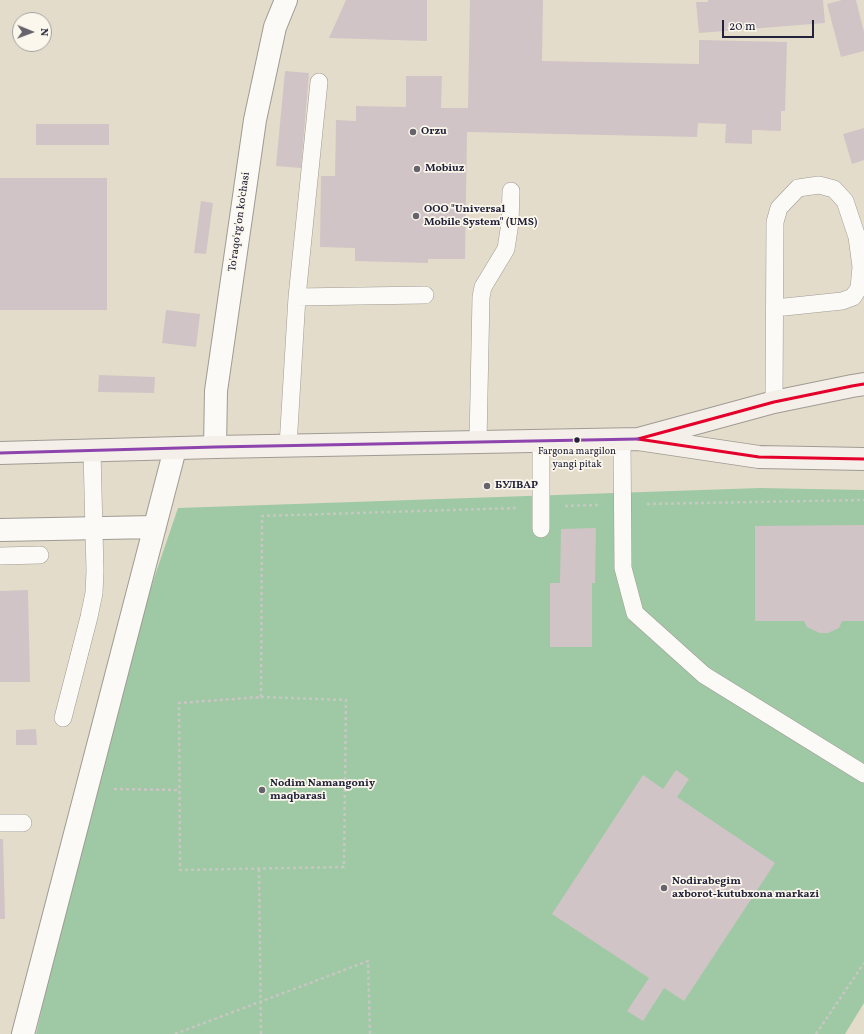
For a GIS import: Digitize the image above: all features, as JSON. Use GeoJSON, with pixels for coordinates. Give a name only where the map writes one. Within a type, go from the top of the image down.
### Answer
{"type":"FeatureCollection","features":[{"type":"Feature","properties":{"kind":"main road"},"geometry":{"type":"LineString","coordinates":[[630,439],[774,402],[864,384]]}},
{"type":"Feature","properties":{"kind":"main road"},"geometry":{"type":"LineString","coordinates":[[0,453],[630,439],[760,457],[864,459]]}},
{"type":"Feature","properties":{"kind":"street","name":"To'raqo'rg'on ko'chasi"},"geometry":{"type":"LineString","coordinates":[[216,447],[216,391],[255,120],[275,27],[286,0]]}},
{"type":"Feature","properties":{"kind":"street"},"geometry":{"type":"LineString","coordinates":[[23,1034],[175,448]]}},
{"type":"Feature","properties":{"kind":"street"},"geometry":{"type":"LineString","coordinates":[[0,530],[155,527]]}},
{"type":"Feature","properties":{"kind":"lane"},"geometry":{"type":"LineString","coordinates":[[288,446],[298,297],[319,82]]}},
{"type":"Feature","properties":{"kind":"lane"},"geometry":{"type":"LineString","coordinates":[[774,402],[775,222],[779,208],[798,188],[819,185],[834,188],[845,201],[857,237],[861,267],[859,288],[853,297],[842,301],[775,308]]}},
{"type":"Feature","properties":{"kind":"lane"},"geometry":{"type":"LineString","coordinates":[[478,442],[481,296],[486,282],[506,250],[510,223],[511,191]]}},
{"type":"Feature","properties":{"kind":"lane"},"geometry":{"type":"LineString","coordinates":[[298,297],[425,295]]}},
{"type":"Feature","properties":{"kind":"lane"},"geometry":{"type":"LineString","coordinates":[[630,439],[623,504],[623,568],[635,613],[704,675],[863,771]]}},
{"type":"Feature","properties":{"kind":"lane"},"geometry":{"type":"LineString","coordinates":[[541,441],[541,529]]}},
{"type":"Feature","properties":{"kind":"lane"},"geometry":{"type":"LineString","coordinates":[[63,718],[94,592],[95,571],[92,451]]}},
{"type":"Feature","properties":{"kind":"lane"},"geometry":{"type":"LineString","coordinates":[[0,556],[40,555]]}},
{"type":"Feature","properties":{"kind":"lane"},"geometry":{"type":"LineString","coordinates":[[0,823],[23,823]]}},
{"type":"Feature","properties":{"kind":"path"},"geometry":{"type":"LineString","coordinates":[[261,697],[262,516],[623,504],[864,500]]}},
{"type":"Feature","properties":{"kind":"path"},"geometry":{"type":"LineString","coordinates":[[261,697],[346,700],[344,867],[180,870],[179,703],[261,697]]}},
{"type":"Feature","properties":{"kind":"path"},"geometry":{"type":"LineString","coordinates":[[259,869],[261,1034]]}},
{"type":"Feature","properties":{"kind":"path"},"geometry":{"type":"LineString","coordinates":[[175,1034],[368,961],[370,1034]]}},
{"type":"Feature","properties":{"kind":"path"},"geometry":{"type":"LineString","coordinates":[[816,1034],[864,963]]}},
{"type":"Feature","properties":{"kind":"green space"},"geometry":{"type":"Polygon","coordinates":[[[760,488],[864,490],[864,1003],[845,1034],[36,1034],[82,834],[150,590],[178,508],[760,488]]]}},
{"type":"Feature","properties":{"kind":"building"},"geometry":{"type":"Polygon","coordinates":[[[346,0],[427,0],[427,41],[329,38],[346,0]]]}},
{"type":"Feature","properties":{"kind":"building"},"geometry":{"type":"Polygon","coordinates":[[[470,0],[543,0],[542,61],[699,64],[699,40],[787,42],[785,111],[781,111],[781,131],[752,130],[752,144],[725,143],[726,124],[698,123],[697,137],[467,132],[465,259],[428,259],[428,263],[355,261],[355,248],[320,247],[321,176],[335,176],[336,120],[356,121],[356,106],[406,107],[406,76],[442,76],[441,108],[468,108],[470,0]]]}},
{"type":"Feature","properties":{"kind":"building"},"geometry":{"type":"Polygon","coordinates":[[[708,0],[823,0],[825,23],[699,33],[696,2],[708,2],[708,0]]]}},
{"type":"Feature","properties":{"kind":"building"},"geometry":{"type":"Polygon","coordinates":[[[842,0],[856,0],[864,32],[864,51],[841,57],[827,4],[842,0]]]}},
{"type":"Feature","properties":{"kind":"building"},"geometry":{"type":"Polygon","coordinates":[[[285,71],[309,73],[301,168],[276,166],[285,71]]]}},
{"type":"Feature","properties":{"kind":"building"},"geometry":{"type":"Polygon","coordinates":[[[36,124],[109,124],[109,145],[36,145],[36,124]]]}},
{"type":"Feature","properties":{"kind":"building"},"geometry":{"type":"Polygon","coordinates":[[[864,128],[864,160],[852,164],[843,134],[864,128]]]}},
{"type":"Feature","properties":{"kind":"building"},"geometry":{"type":"Polygon","coordinates":[[[0,178],[107,178],[107,310],[0,310],[0,178]]]}},
{"type":"Feature","properties":{"kind":"building"},"geometry":{"type":"Polygon","coordinates":[[[201,201],[213,203],[206,254],[194,253],[201,201]]]}},
{"type":"Feature","properties":{"kind":"building"},"geometry":{"type":"Polygon","coordinates":[[[166,310],[200,314],[196,347],[162,343],[166,310]]]}},
{"type":"Feature","properties":{"kind":"building"},"geometry":{"type":"Polygon","coordinates":[[[99,375],[155,377],[154,393],[98,392],[99,375]]]}},
{"type":"Feature","properties":{"kind":"building"},"geometry":{"type":"Polygon","coordinates":[[[864,525],[864,621],[842,621],[839,628],[828,633],[820,633],[807,627],[804,621],[755,621],[755,526],[864,525]]]}},
{"type":"Feature","properties":{"kind":"building"},"geometry":{"type":"Polygon","coordinates":[[[596,528],[595,583],[592,583],[592,647],[550,647],[550,583],[560,583],[561,529],[596,528]]]}},
{"type":"Feature","properties":{"kind":"building"},"geometry":{"type":"Polygon","coordinates":[[[28,590],[30,682],[0,682],[0,591],[28,590]]]}},
{"type":"Feature","properties":{"kind":"building"},"geometry":{"type":"Polygon","coordinates":[[[36,729],[37,745],[16,745],[16,730],[36,729]]]}},
{"type":"Feature","properties":{"kind":"building","name":"Nodirabegim axborot-kutubxona markazi"},"geometry":{"type":"Polygon","coordinates":[[[676,770],[689,779],[677,797],[775,863],[684,1001],[664,988],[643,1021],[627,1011],[649,978],[552,914],[643,775],[663,789],[676,770]]]}},
{"type":"Feature","properties":{"kind":"building"},"geometry":{"type":"Polygon","coordinates":[[[0,839],[3,839],[5,919],[0,919],[0,839]]]}},
{"type":"Feature","properties":{"kind":"transit line"},"geometry":{"type":"LineString","coordinates":[[864,384],[774,402],[638,439],[759,457],[864,459]]}},
{"type":"Feature","properties":{"kind":"transit line"},"geometry":{"type":"LineString","coordinates":[[0,453],[215,447],[638,439]]}},
{"type":"Feature","properties":{"kind":"place","name":"Orzu"},"geometry":{"type":"Point","coordinates":[413,132]}},
{"type":"Feature","properties":{"kind":"place","name":"Mobiuz"},"geometry":{"type":"Point","coordinates":[417,169]}},
{"type":"Feature","properties":{"kind":"place","name":"ООО \"Universal Mobile System\" (UMS)"},"geometry":{"type":"Point","coordinates":[416,216]}},
{"type":"Feature","properties":{"kind":"place","name":"Fargona margilon yangi pitak"},"geometry":{"type":"Point","coordinates":[577,440]}},
{"type":"Feature","properties":{"kind":"place","name":"БУЛВАР"},"geometry":{"type":"Point","coordinates":[487,486]}},
{"type":"Feature","properties":{"kind":"place","name":"Nodim Namangoniy maqbarasi"},"geometry":{"type":"Point","coordinates":[262,790]}},
{"type":"Feature","properties":{"kind":"place","name":"Nodirabegim axborot-kutubxona markazi"},"geometry":{"type":"Point","coordinates":[664,888]}}]}
